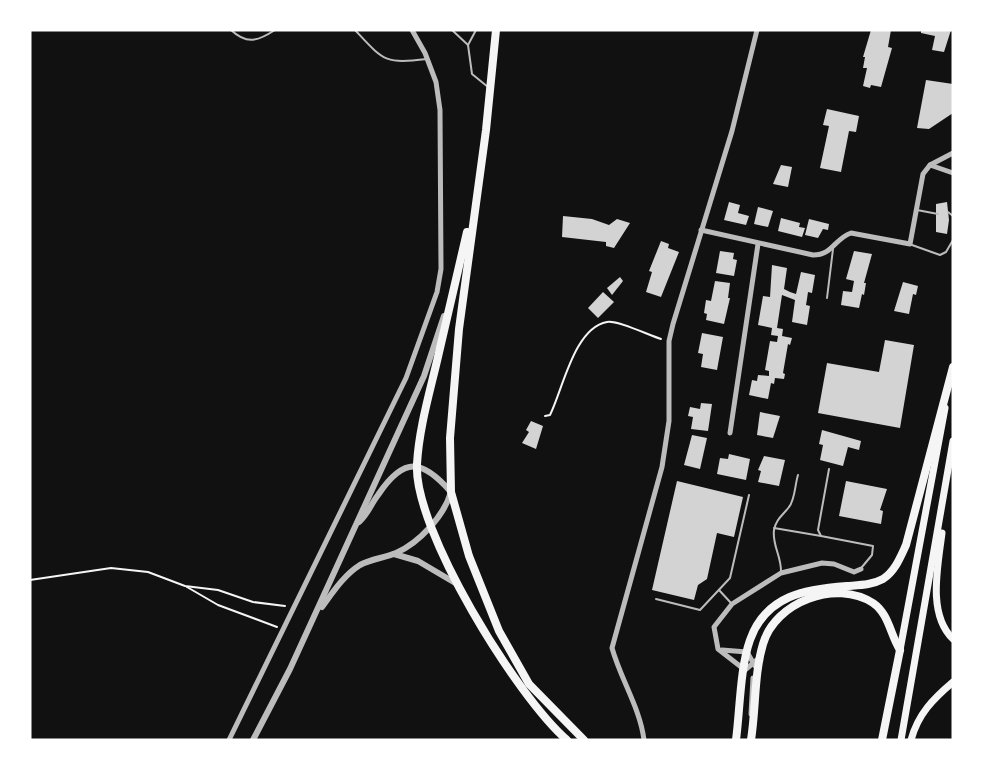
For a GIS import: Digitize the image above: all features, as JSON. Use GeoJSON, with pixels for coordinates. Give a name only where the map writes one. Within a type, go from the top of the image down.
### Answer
{"type":"FeatureCollection","features":[{"type":"Feature","properties":{"kind":"highway"},"geometry":{"type":"LineString","coordinates":[[882,740],[900,650]]}},
{"type":"Feature","properties":{"kind":"main road"},"geometry":{"type":"LineString","coordinates":[[496,30],[491,89],[455,379],[450,438],[451,492],[469,556],[499,631],[529,684],[584,740]]}},
{"type":"Feature","properties":{"kind":"main road"},"geometry":{"type":"LineString","coordinates":[[477,193],[426,406],[417,466],[431,525],[458,585],[496,653],[530,699],[567,740]]}},
{"type":"Feature","properties":{"kind":"main road"},"geometry":{"type":"LineString","coordinates":[[900,650],[953,367]]}},
{"type":"Feature","properties":{"kind":"main road"},"geometry":{"type":"LineString","coordinates":[[736,740],[747,652],[757,625],[778,601],[812,589],[873,583],[894,569],[906,545],[953,367]]}},
{"type":"Feature","properties":{"kind":"main road"},"geometry":{"type":"LineString","coordinates":[[901,740],[953,441]]}},
{"type":"Feature","properties":{"kind":"main road"},"geometry":{"type":"LineString","coordinates":[[951,454],[937,600],[940,621],[953,639]]}},
{"type":"Feature","properties":{"kind":"main road"},"geometry":{"type":"LineString","coordinates":[[751,737],[761,656],[771,626],[784,612],[802,600],[816,596],[853,595],[873,603],[886,615],[892,637],[900,650]]}},
{"type":"Feature","properties":{"kind":"main road"},"geometry":{"type":"LineString","coordinates":[[911,740],[916,720],[935,697],[953,682]]}},
{"type":"Feature","properties":{"kind":"street"},"geometry":{"type":"LineString","coordinates":[[229,740],[406,378],[437,292],[441,269],[440,110],[436,82],[428,59],[412,30]]}},
{"type":"Feature","properties":{"kind":"street"},"geometry":{"type":"LineString","coordinates":[[644,740],[641,720],[618,668],[612,648],[662,467],[669,421],[669,341],[732,131],[758,30]]}},
{"type":"Feature","properties":{"kind":"street"},"geometry":{"type":"LineString","coordinates":[[701,230],[813,255],[822,255],[833,249],[844,236],[851,233],[910,244],[923,174],[930,165],[953,153]]}},
{"type":"Feature","properties":{"kind":"street"},"geometry":{"type":"LineString","coordinates":[[930,165],[953,173]]}},
{"type":"Feature","properties":{"kind":"street"},"geometry":{"type":"LineString","coordinates":[[730,434],[758,244]]}},
{"type":"Feature","properties":{"kind":"street"},"geometry":{"type":"LineString","coordinates":[[253,740],[315,616],[424,376],[455,284]]}},
{"type":"Feature","properties":{"kind":"street"},"geometry":{"type":"LineString","coordinates":[[315,616],[344,578],[360,566],[407,547],[431,525],[448,504],[451,492],[435,474],[417,466],[403,468],[392,476],[365,516],[356,524]]}},
{"type":"Feature","properties":{"kind":"street"},"geometry":{"type":"LineString","coordinates":[[393,554],[418,561],[458,585]]}},
{"type":"Feature","properties":{"kind":"street"},"geometry":{"type":"LineString","coordinates":[[761,656],[755,664],[745,670],[718,649],[714,627],[732,604],[781,573],[822,563],[834,564],[854,572],[861,569]]}},
{"type":"Feature","properties":{"kind":"street"},"geometry":{"type":"LineString","coordinates":[[718,649],[747,652],[755,664],[750,700],[751,737]]}},
{"type":"Feature","properties":{"kind":"lane"},"geometry":{"type":"LineString","coordinates":[[231,30],[239,38],[251,42],[260,40],[275,30]]}},
{"type":"Feature","properties":{"kind":"lane"},"geometry":{"type":"LineString","coordinates":[[356,30],[385,60],[400,62],[428,59]]}},
{"type":"Feature","properties":{"kind":"lane"},"geometry":{"type":"LineString","coordinates":[[452,30],[468,45]]}},
{"type":"Feature","properties":{"kind":"lane"},"geometry":{"type":"LineString","coordinates":[[476,30],[468,45],[472,74],[491,89]]}},
{"type":"Feature","properties":{"kind":"lane"},"geometry":{"type":"LineString","coordinates":[[916,210],[938,214]]}},
{"type":"Feature","properties":{"kind":"lane"},"geometry":{"type":"LineString","coordinates":[[948,212],[953,216]]}},
{"type":"Feature","properties":{"kind":"lane"},"geometry":{"type":"LineString","coordinates":[[910,244],[940,255],[946,252],[953,240]]}},
{"type":"Feature","properties":{"kind":"lane"},"geometry":{"type":"LineString","coordinates":[[827,298],[833,249]]}},
{"type":"Feature","properties":{"kind":"lane"},"geometry":{"type":"LineString","coordinates":[[821,536],[818,530],[829,469]]}},
{"type":"Feature","properties":{"kind":"lane"},"geometry":{"type":"LineString","coordinates":[[781,573],[780,557],[773,542],[774,528],[780,515],[790,506],[798,475]]}},
{"type":"Feature","properties":{"kind":"lane"},"geometry":{"type":"LineString","coordinates":[[656,599],[700,610],[730,578],[749,495]]}},
{"type":"Feature","properties":{"kind":"lane"},"geometry":{"type":"LineString","coordinates":[[774,528],[873,546],[872,555],[861,569]]}},
{"type":"Feature","properties":{"kind":"lane"},"geometry":{"type":"LineString","coordinates":[[719,590],[732,604]]}},
{"type":"Feature","properties":{"kind":"path"},"geometry":{"type":"LineString","coordinates":[[545,416],[550,415],[578,345],[589,331],[607,322],[617,323],[669,341]]}},
{"type":"Feature","properties":{"kind":"path"},"geometry":{"type":"LineString","coordinates":[[30,580],[111,568],[148,572],[185,586],[218,605],[283,629]]}},
{"type":"Feature","properties":{"kind":"path"},"geometry":{"type":"LineString","coordinates":[[185,586],[218,590],[253,602],[275,602],[292,608]]}},
{"type":"Feature","properties":{"kind":"building"},"geometry":{"type":"Polygon","coordinates":[[[871,30],[891,30],[888,47],[892,48],[881,87],[871,85],[870,88],[863,86],[867,68],[863,68],[865,57],[863,57],[871,30]]]}},
{"type":"Feature","properties":{"kind":"building"},"geometry":{"type":"Polygon","coordinates":[[[921,30],[951,30],[944,52],[932,50],[935,36],[921,33],[921,30]]]}},
{"type":"Feature","properties":{"kind":"building"},"geometry":{"type":"Polygon","coordinates":[[[926,80],[953,84],[953,113],[929,129],[917,128],[926,80]]]}},
{"type":"Feature","properties":{"kind":"building"},"geometry":{"type":"Polygon","coordinates":[[[827,109],[859,116],[856,132],[849,131],[841,172],[820,168],[829,126],[823,125],[827,109]]]}},
{"type":"Feature","properties":{"kind":"building"},"geometry":{"type":"Polygon","coordinates":[[[781,165],[792,167],[788,187],[773,184],[781,165]]]}},
{"type":"Feature","properties":{"kind":"building"},"geometry":{"type":"Polygon","coordinates":[[[729,202],[740,205],[738,213],[749,216],[746,225],[724,220],[729,202]]]}},
{"type":"Feature","properties":{"kind":"building"},"geometry":{"type":"Polygon","coordinates":[[[947,202],[949,220],[947,234],[936,232],[936,204],[947,202]]]}},
{"type":"Feature","properties":{"kind":"building"},"geometry":{"type":"Polygon","coordinates":[[[758,207],[773,211],[768,227],[754,224],[758,207]]]}},
{"type":"Feature","properties":{"kind":"building"},"geometry":{"type":"Polygon","coordinates":[[[563,216],[592,219],[609,225],[617,219],[630,223],[614,248],[606,246],[606,242],[562,237],[563,216]]]}},
{"type":"Feature","properties":{"kind":"building"},"geometry":{"type":"Polygon","coordinates":[[[781,218],[800,223],[799,227],[805,228],[802,237],[778,231],[781,218]]]}},
{"type":"Feature","properties":{"kind":"building"},"geometry":{"type":"Polygon","coordinates":[[[809,219],[829,224],[828,230],[823,229],[818,238],[805,235],[809,219]]]}},
{"type":"Feature","properties":{"kind":"building"},"geometry":{"type":"Polygon","coordinates":[[[661,241],[669,244],[668,248],[679,252],[661,297],[646,292],[652,272],[649,271],[661,241]]]}},
{"type":"Feature","properties":{"kind":"building"},"geometry":{"type":"Polygon","coordinates":[[[720,251],[734,253],[733,259],[737,260],[734,276],[716,273],[720,251]]]}},
{"type":"Feature","properties":{"kind":"building"},"geometry":{"type":"Polygon","coordinates":[[[854,251],[872,254],[864,283],[866,283],[864,295],[862,294],[859,308],[841,305],[843,291],[852,292],[854,281],[846,279],[854,251]]]}},
{"type":"Feature","properties":{"kind":"building"},"geometry":{"type":"Polygon","coordinates":[[[772,265],[787,268],[784,289],[796,294],[801,272],[815,275],[812,293],[808,292],[806,305],[810,306],[807,325],[792,322],[795,300],[782,295],[777,328],[783,329],[782,336],[792,338],[790,345],[788,344],[784,379],[775,378],[774,384],[771,383],[768,399],[749,395],[752,380],[757,381],[758,375],[769,376],[769,371],[765,370],[770,341],[777,342],[778,336],[771,335],[772,328],[758,325],[763,296],[770,297],[772,265]]]}},
{"type":"Feature","properties":{"kind":"building"},"geometry":{"type":"Polygon","coordinates":[[[620,277],[623,281],[612,295],[607,288],[620,277]]]}},
{"type":"Feature","properties":{"kind":"building"},"geometry":{"type":"Polygon","coordinates":[[[715,281],[730,283],[728,298],[730,298],[724,324],[706,320],[707,314],[704,313],[706,300],[711,301],[715,281]]]}},
{"type":"Feature","properties":{"kind":"building"},"geometry":{"type":"Polygon","coordinates":[[[903,282],[918,286],[916,295],[913,294],[909,314],[894,311],[903,282]]]}},
{"type":"Feature","properties":{"kind":"building"},"geometry":{"type":"Polygon","coordinates":[[[603,292],[614,302],[598,318],[588,308],[603,292]]]}},
{"type":"Feature","properties":{"kind":"building"},"geometry":{"type":"Polygon","coordinates":[[[702,333],[723,337],[717,370],[701,367],[703,354],[698,353],[702,333]]]}},
{"type":"Feature","properties":{"kind":"building"},"geometry":{"type":"Polygon","coordinates":[[[885,340],[914,345],[900,428],[818,413],[827,363],[879,372],[885,340]]]}},
{"type":"Feature","properties":{"kind":"building"},"geometry":{"type":"Polygon","coordinates":[[[701,403],[712,404],[708,431],[691,429],[693,417],[688,416],[690,407],[700,409],[701,403]]]}},
{"type":"Feature","properties":{"kind":"building"},"geometry":{"type":"Polygon","coordinates":[[[760,412],[780,416],[773,438],[757,435],[760,412]]]}},
{"type":"Feature","properties":{"kind":"building"},"geometry":{"type":"Polygon","coordinates":[[[531,421],[543,426],[536,449],[522,443],[529,432],[526,430],[531,421]]]}},
{"type":"Feature","properties":{"kind":"building"},"geometry":{"type":"Polygon","coordinates":[[[822,430],[861,441],[859,450],[848,447],[843,466],[820,460],[823,445],[819,444],[822,430]]]}},
{"type":"Feature","properties":{"kind":"building"},"geometry":{"type":"Polygon","coordinates":[[[692,435],[707,438],[700,469],[684,465],[692,435]]]}},
{"type":"Feature","properties":{"kind":"building"},"geometry":{"type":"Polygon","coordinates":[[[729,454],[750,459],[746,480],[717,474],[720,458],[728,459],[729,454]]]}},
{"type":"Feature","properties":{"kind":"building"},"geometry":{"type":"Polygon","coordinates":[[[764,456],[785,460],[779,486],[758,482],[761,471],[758,470],[764,456]]]}},
{"type":"Feature","properties":{"kind":"building"},"geometry":{"type":"Polygon","coordinates":[[[677,481],[743,497],[734,537],[717,533],[707,579],[698,585],[694,600],[652,590],[677,481]]]}},
{"type":"Feature","properties":{"kind":"building"},"geometry":{"type":"Polygon","coordinates":[[[846,481],[887,489],[880,510],[883,511],[881,524],[839,516],[846,481]]]}}]}
